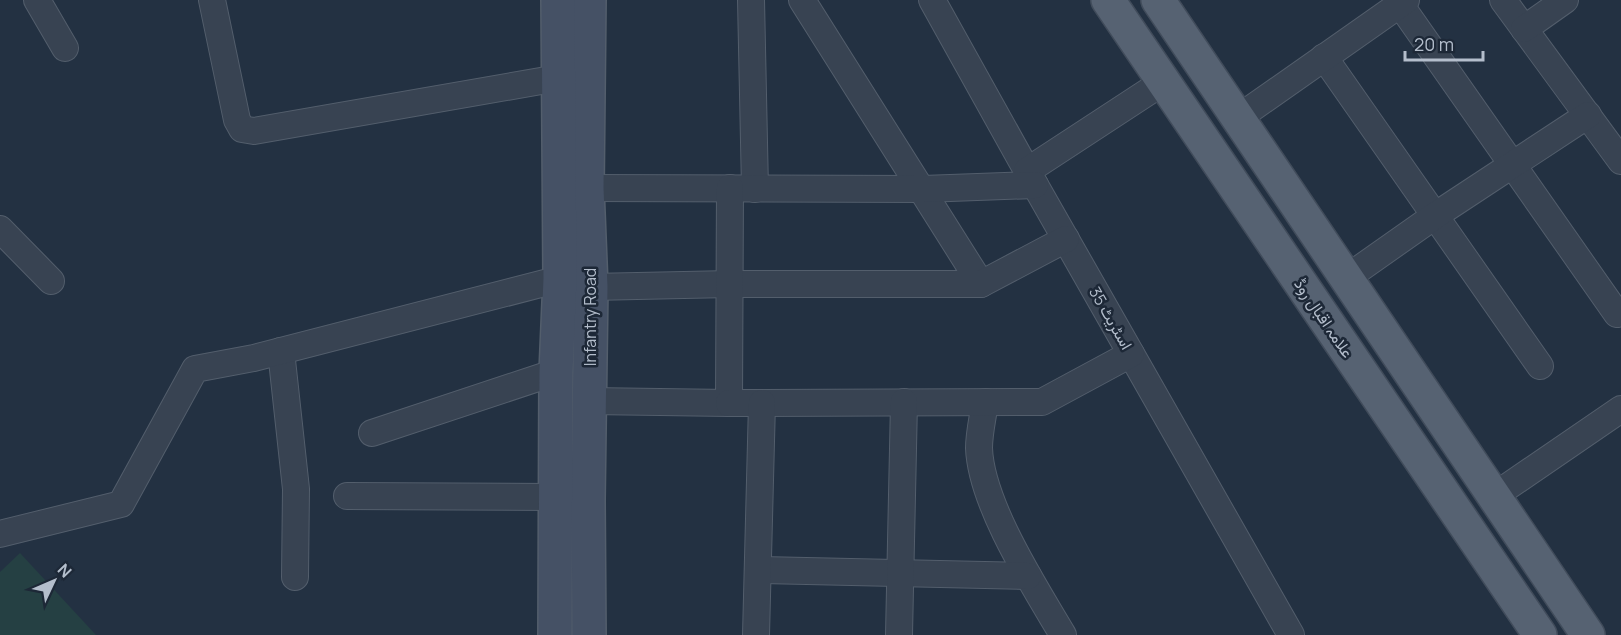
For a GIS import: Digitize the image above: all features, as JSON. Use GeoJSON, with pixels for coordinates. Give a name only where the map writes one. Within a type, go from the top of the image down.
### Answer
{"type":"FeatureCollection","features":[{"type":"Feature","properties":{"kind":"main road","name":"Infantry Road"},"geometry":{"type":"LineString","coordinates":[[558,0],[558,78],[576,283],[590,401],[589,635]]}},
{"type":"Feature","properties":{"kind":"main road","name":"Infantry Road"},"geometry":{"type":"LineString","coordinates":[[555,635],[556,372],[576,283],[587,188],[589,0]]}},
{"type":"Feature","properties":{"kind":"main road","name":"علامہ اقبال روڈ"},"geometry":{"type":"LineString","coordinates":[[1108,0],[1532,624]]}},
{"type":"Feature","properties":{"kind":"main road"},"geometry":{"type":"LineString","coordinates":[[1158,0],[1588,635]]}},
{"type":"Feature","properties":{"kind":"main road"},"geometry":{"type":"LineString","coordinates":[[1269,237],[1301,213]]}},
{"type":"Feature","properties":{"kind":"main road"},"geometry":{"type":"LineString","coordinates":[[1532,624],[1557,589]]}},
{"type":"Feature","properties":{"kind":"street"},"geometry":{"type":"LineString","coordinates":[[37,0],[65,48]]}},
{"type":"Feature","properties":{"kind":"street"},"geometry":{"type":"LineString","coordinates":[[212,0],[237,120],[242,129],[254,131],[558,78]]}},
{"type":"Feature","properties":{"kind":"street"},"geometry":{"type":"LineString","coordinates":[[729,403],[730,284],[742,188],[752,0]]}},
{"type":"Feature","properties":{"kind":"street"},"geometry":{"type":"LineString","coordinates":[[802,0],[981,284]]}},
{"type":"Feature","properties":{"kind":"street","name":"اسٹریٹ 35"},"geometry":{"type":"LineString","coordinates":[[932,0],[1291,635]]}},
{"type":"Feature","properties":{"kind":"street"},"geometry":{"type":"LineString","coordinates":[[1503,0],[1588,115],[1620,153]]}},
{"type":"Feature","properties":{"kind":"street"},"geometry":{"type":"LineString","coordinates":[[1524,28],[1565,0]]}},
{"type":"Feature","properties":{"kind":"street"},"geometry":{"type":"LineString","coordinates":[[1238,118],[1401,2],[1617,314]]}},
{"type":"Feature","properties":{"kind":"street"},"geometry":{"type":"LineString","coordinates":[[1324,57],[1540,366]]}},
{"type":"Feature","properties":{"kind":"street"},"geometry":{"type":"LineString","coordinates":[[587,188],[923,189],[1031,178],[1162,82]]}},
{"type":"Feature","properties":{"kind":"street"},"geometry":{"type":"LineString","coordinates":[[1345,279],[1436,215],[1588,115]]}},
{"type":"Feature","properties":{"kind":"street"},"geometry":{"type":"LineString","coordinates":[[0,229],[51,281]]}},
{"type":"Feature","properties":{"kind":"street"},"geometry":{"type":"LineString","coordinates":[[0,534],[121,504],[195,369],[576,283],[981,284],[1066,239]]}},
{"type":"Feature","properties":{"kind":"street"},"geometry":{"type":"LineString","coordinates":[[281,351],[296,489],[295,576]]}},
{"type":"Feature","properties":{"kind":"street"},"geometry":{"type":"LineString","coordinates":[[590,401],[1041,402],[1131,354]]}},
{"type":"Feature","properties":{"kind":"street"},"geometry":{"type":"LineString","coordinates":[[372,433],[556,372]]}},
{"type":"Feature","properties":{"kind":"street"},"geometry":{"type":"LineString","coordinates":[[899,635],[904,402]]}},
{"type":"Feature","properties":{"kind":"street"},"geometry":{"type":"LineString","coordinates":[[985,402],[979,447],[984,478],[995,510],[1028,576],[1063,635]]}},
{"type":"Feature","properties":{"kind":"street"},"geometry":{"type":"LineString","coordinates":[[756,635],[762,403]]}},
{"type":"Feature","properties":{"kind":"street"},"geometry":{"type":"LineString","coordinates":[[1494,496],[1621,409]]}},
{"type":"Feature","properties":{"kind":"street"},"geometry":{"type":"LineString","coordinates":[[347,496],[555,497]]}},
{"type":"Feature","properties":{"kind":"street"},"geometry":{"type":"LineString","coordinates":[[758,570],[1028,576]]}},
{"type":"Feature","properties":{"kind":"green space"},"geometry":{"type":"Polygon","coordinates":[[[20,553],[96,635],[0,635],[0,572],[20,553]]]}}]}
